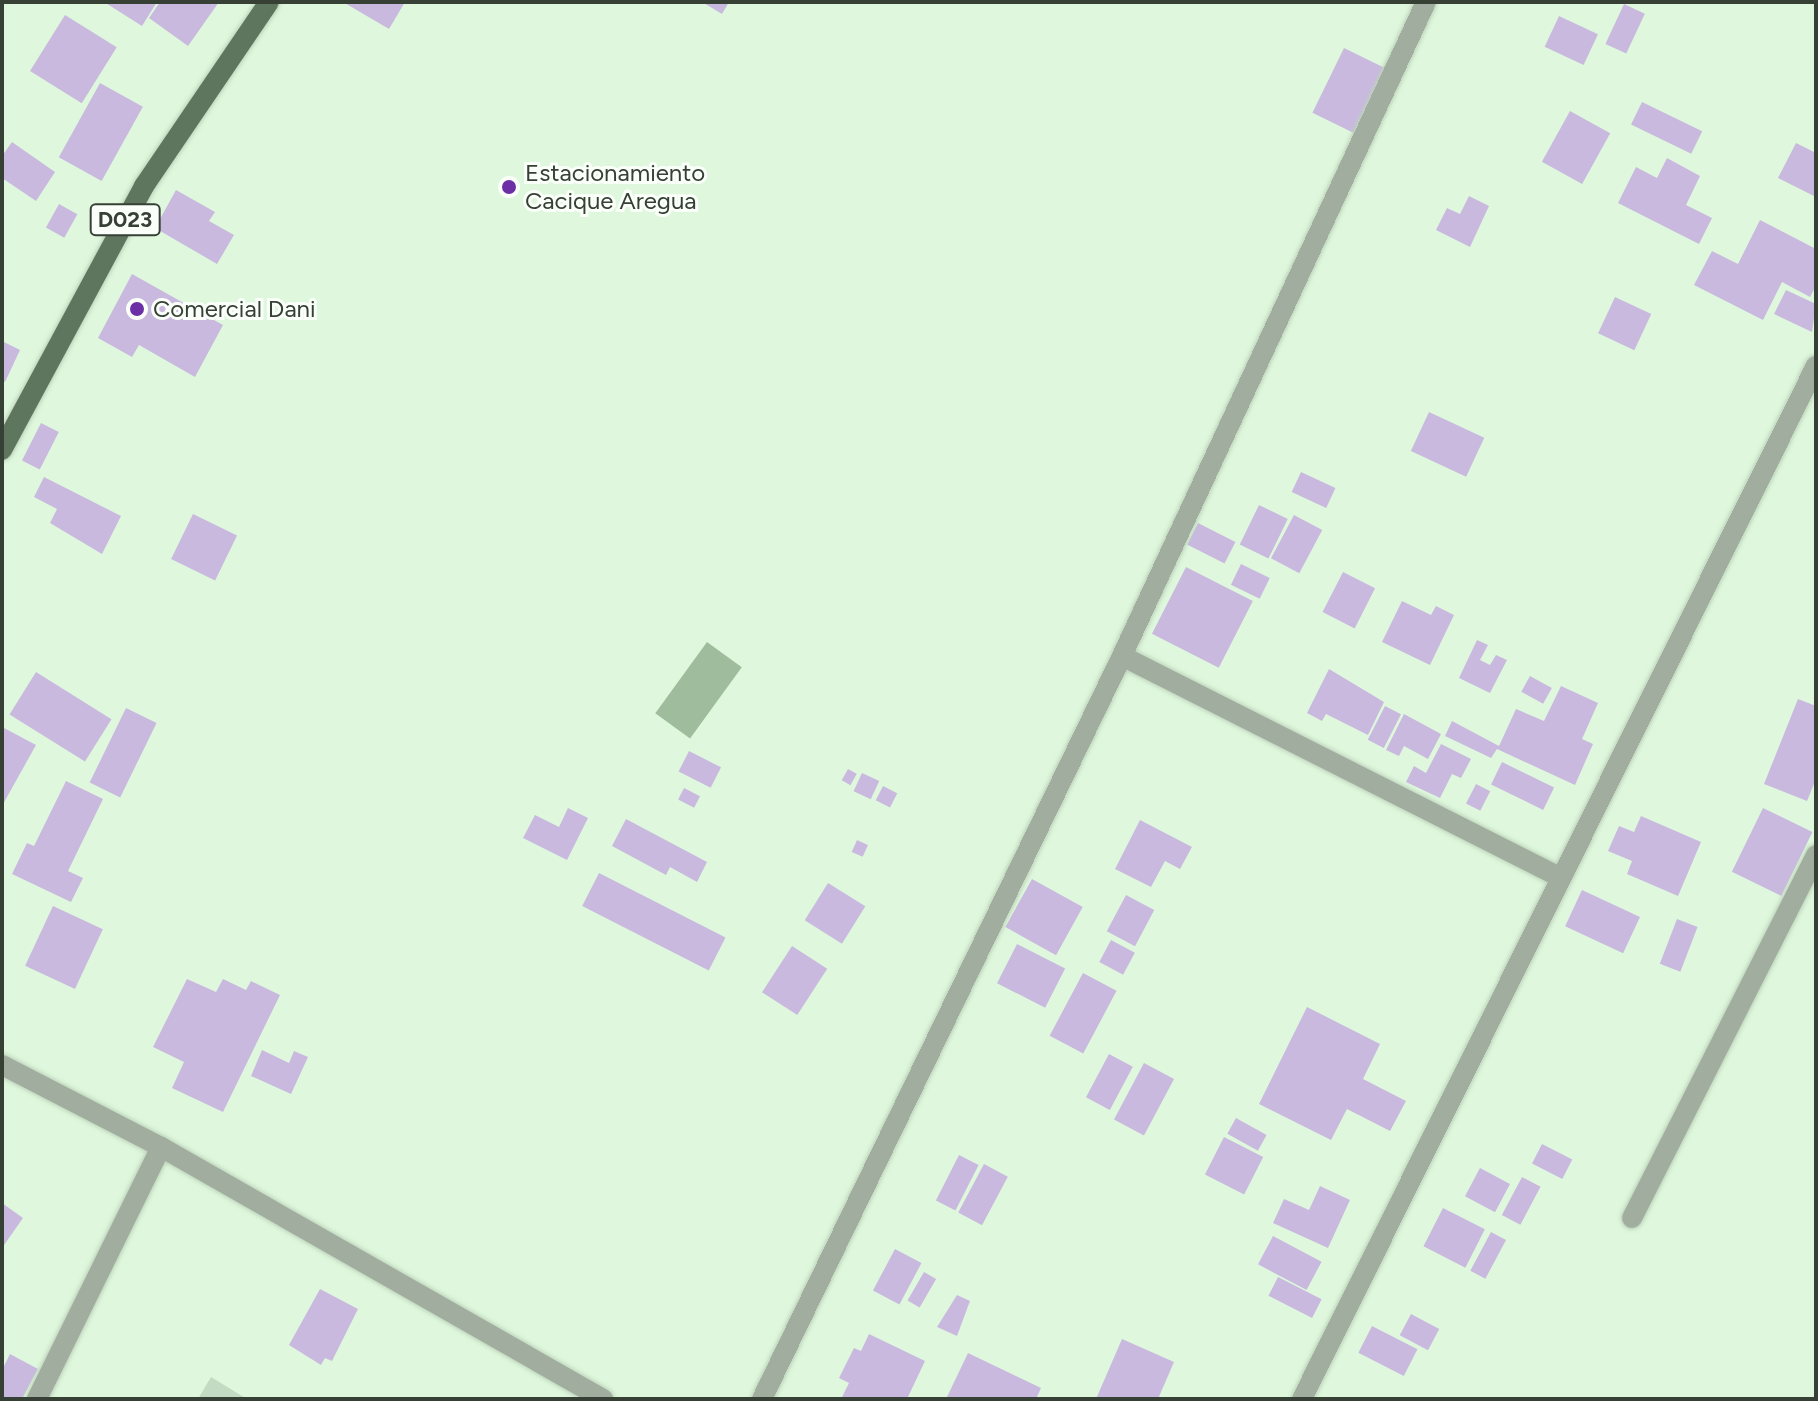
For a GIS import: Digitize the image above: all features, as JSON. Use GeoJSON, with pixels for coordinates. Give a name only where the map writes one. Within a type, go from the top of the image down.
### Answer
{"type":"FeatureCollection","features":[{"type":"Feature","properties":{"kind":"main road","name":"D023"},"geometry":{"type":"LineString","coordinates":[[2,450],[144,186],[269,2]]}},
{"type":"Feature","properties":{"kind":"street"},"geometry":{"type":"LineString","coordinates":[[762,1399],[1122,656],[1426,2]]}},
{"type":"Feature","properties":{"kind":"street"},"geometry":{"type":"LineString","coordinates":[[1302,1399],[1816,366]]}},
{"type":"Feature","properties":{"kind":"street"},"geometry":{"type":"LineString","coordinates":[[1122,656],[1560,877]]}},
{"type":"Feature","properties":{"kind":"street"},"geometry":{"type":"LineString","coordinates":[[1632,1218],[1816,855]]}},
{"type":"Feature","properties":{"kind":"street"},"geometry":{"type":"LineString","coordinates":[[2,1065],[161,1147],[603,1399]]}},
{"type":"Feature","properties":{"kind":"street"},"geometry":{"type":"LineString","coordinates":[[37,1399],[161,1147]]}},
{"type":"Feature","properties":{"kind":"shaded area"},"geometry":{"type":"Polygon","coordinates":[[[707,642],[742,667],[690,738],[655,713],[707,642]]]}},
{"type":"Feature","properties":{"kind":"shaded area"},"geometry":{"type":"Polygon","coordinates":[[[211,1377],[247,1399],[198,1399],[211,1377]]]}},
{"type":"Feature","properties":{"kind":"building"},"geometry":{"type":"Polygon","coordinates":[[[104,2],[157,2],[142,26],[104,2]]]}},
{"type":"Feature","properties":{"kind":"building"},"geometry":{"type":"Polygon","coordinates":[[[160,2],[219,2],[188,46],[149,18],[160,2]]]}},
{"type":"Feature","properties":{"kind":"building"},"geometry":{"type":"Polygon","coordinates":[[[343,2],[405,2],[389,29],[343,2]]]}},
{"type":"Feature","properties":{"kind":"building"},"geometry":{"type":"Polygon","coordinates":[[[702,2],[729,2],[722,14],[702,2]]]}},
{"type":"Feature","properties":{"kind":"building"},"geometry":{"type":"Polygon","coordinates":[[[1624,4],[1645,14],[1626,54],[1605,44],[1624,4]]]}},
{"type":"Feature","properties":{"kind":"building"},"geometry":{"type":"Polygon","coordinates":[[[65,15],[117,47],[82,103],[30,71],[65,15]]]}},
{"type":"Feature","properties":{"kind":"building"},"geometry":{"type":"Polygon","coordinates":[[[1559,16],[1598,34],[1584,65],[1545,47],[1559,16]]]}},
{"type":"Feature","properties":{"kind":"building"},"geometry":{"type":"Polygon","coordinates":[[[1344,48],[1385,68],[1354,133],[1312,113],[1344,48]]]}},
{"type":"Feature","properties":{"kind":"building"},"geometry":{"type":"Polygon","coordinates":[[[100,83],[143,107],[102,181],[59,157],[100,83]]]}},
{"type":"Feature","properties":{"kind":"building"},"geometry":{"type":"Polygon","coordinates":[[[1642,102],[1702,131],[1691,154],[1631,124],[1642,102]]]}},
{"type":"Feature","properties":{"kind":"building"},"geometry":{"type":"Polygon","coordinates":[[[1570,111],[1610,133],[1582,184],[1542,162],[1570,111]]]}},
{"type":"Feature","properties":{"kind":"building"},"geometry":{"type":"Polygon","coordinates":[[[12,142],[55,172],[36,201],[2,178],[2,156],[12,142]]]}},
{"type":"Feature","properties":{"kind":"building"},"geometry":{"type":"Polygon","coordinates":[[[1796,143],[1816,153],[1816,197],[1778,178],[1796,143]]]}},
{"type":"Feature","properties":{"kind":"building"},"geometry":{"type":"Polygon","coordinates":[[[1667,158],[1700,176],[1686,205],[1712,218],[1699,244],[1618,203],[1636,167],[1657,178],[1667,158]]]}},
{"type":"Feature","properties":{"kind":"building"},"geometry":{"type":"Polygon","coordinates":[[[176,190],[215,212],[209,221],[234,235],[217,264],[155,228],[176,190]]]}},
{"type":"Feature","properties":{"kind":"building"},"geometry":{"type":"Polygon","coordinates":[[[1469,196],[1489,206],[1470,247],[1436,230],[1447,208],[1460,214],[1469,196]]]}},
{"type":"Feature","properties":{"kind":"building"},"geometry":{"type":"Polygon","coordinates":[[[59,204],[77,214],[64,238],[46,228],[59,204]]]}},
{"type":"Feature","properties":{"kind":"building"},"geometry":{"type":"Polygon","coordinates":[[[1760,220],[1816,249],[1816,286],[1810,297],[1782,282],[1763,320],[1694,285],[1712,251],[1738,264],[1760,220]]]}},
{"type":"Feature","properties":{"kind":"building"},"geometry":{"type":"Polygon","coordinates":[[[132,274],[223,325],[195,377],[139,345],[132,357],[98,338],[132,274]]]}},
{"type":"Feature","properties":{"kind":"building"},"geometry":{"type":"Polygon","coordinates":[[[1786,290],[1816,304],[1812,332],[1774,314],[1786,290]]]}},
{"type":"Feature","properties":{"kind":"building"},"geometry":{"type":"Polygon","coordinates":[[[1615,297],[1651,314],[1634,350],[1598,333],[1615,297]]]}},
{"type":"Feature","properties":{"kind":"building"},"geometry":{"type":"Polygon","coordinates":[[[2,341],[20,350],[5,382],[2,380],[2,341]]]}},
{"type":"Feature","properties":{"kind":"building"},"geometry":{"type":"Polygon","coordinates":[[[1429,412],[1484,438],[1466,477],[1411,451],[1429,412]]]}},
{"type":"Feature","properties":{"kind":"building"},"geometry":{"type":"Polygon","coordinates":[[[41,423],[59,432],[40,470],[22,460],[41,423]]]}},
{"type":"Feature","properties":{"kind":"building"},"geometry":{"type":"Polygon","coordinates":[[[1301,472],[1335,488],[1326,508],[1292,492],[1301,472]]]}},
{"type":"Feature","properties":{"kind":"building"},"geometry":{"type":"Polygon","coordinates":[[[44,477],[121,516],[102,554],[50,523],[57,509],[34,497],[44,477]]]}},
{"type":"Feature","properties":{"kind":"building"},"geometry":{"type":"Polygon","coordinates":[[[1259,505],[1288,519],[1268,559],[1240,545],[1259,505]]]}},
{"type":"Feature","properties":{"kind":"building"},"geometry":{"type":"Polygon","coordinates":[[[193,514],[237,535],[215,580],[171,559],[193,514]]]}},
{"type":"Feature","properties":{"kind":"building"},"geometry":{"type":"Polygon","coordinates":[[[1294,515],[1322,530],[1299,573],[1271,558],[1294,515]]]}},
{"type":"Feature","properties":{"kind":"building"},"geometry":{"type":"Polygon","coordinates":[[[1198,523],[1235,542],[1225,563],[1187,544],[1198,523]]]}},
{"type":"Feature","properties":{"kind":"building"},"geometry":{"type":"Polygon","coordinates":[[[1241,564],[1270,578],[1260,599],[1231,585],[1241,564]]]}},
{"type":"Feature","properties":{"kind":"building"},"geometry":{"type":"Polygon","coordinates":[[[1186,567],[1253,601],[1219,668],[1152,634],[1186,567]]]}},
{"type":"Feature","properties":{"kind":"building"},"geometry":{"type":"Polygon","coordinates":[[[1343,572],[1375,588],[1355,628],[1323,612],[1343,572]]]}},
{"type":"Feature","properties":{"kind":"building"},"geometry":{"type":"Polygon","coordinates":[[[1402,601],[1431,615],[1436,606],[1454,615],[1430,665],[1382,642],[1402,601]]]}},
{"type":"Feature","properties":{"kind":"building"},"geometry":{"type":"Polygon","coordinates":[[[1477,640],[1488,645],[1480,660],[1490,665],[1496,655],[1507,660],[1490,693],[1459,678],[1477,640]]]}},
{"type":"Feature","properties":{"kind":"building"},"geometry":{"type":"Polygon","coordinates":[[[1329,669],[1384,702],[1368,735],[1326,714],[1322,721],[1307,713],[1329,669]]]}},
{"type":"Feature","properties":{"kind":"building"},"geometry":{"type":"Polygon","coordinates":[[[36,672],[111,719],[85,762],[10,714],[36,672]]]}},
{"type":"Feature","properties":{"kind":"building"},"geometry":{"type":"Polygon","coordinates":[[[1530,676],[1552,688],[1543,704],[1521,692],[1530,676]]]}},
{"type":"Feature","properties":{"kind":"building"},"geometry":{"type":"Polygon","coordinates":[[[1561,686],[1598,703],[1582,739],[1593,744],[1575,785],[1497,749],[1491,758],[1445,736],[1452,721],[1499,746],[1516,709],[1544,721],[1561,686]]]}},
{"type":"Feature","properties":{"kind":"building"},"geometry":{"type":"Polygon","coordinates":[[[1798,699],[1816,706],[1816,779],[1807,801],[1764,784],[1798,699]]]}},
{"type":"Feature","properties":{"kind":"building"},"geometry":{"type":"Polygon","coordinates":[[[1385,706],[1401,714],[1384,748],[1368,740],[1385,706]]]}},
{"type":"Feature","properties":{"kind":"building"},"geometry":{"type":"Polygon","coordinates":[[[126,708],[157,723],[120,798],[90,783],[126,708]]]}},
{"type":"Feature","properties":{"kind":"building"},"geometry":{"type":"Polygon","coordinates":[[[1404,714],[1441,734],[1428,759],[1404,746],[1399,756],[1386,750],[1404,714]]]}},
{"type":"Feature","properties":{"kind":"building"},"geometry":{"type":"Polygon","coordinates":[[[4,728],[36,745],[2,806],[2,732],[4,728]]]}},
{"type":"Feature","properties":{"kind":"building"},"geometry":{"type":"Polygon","coordinates":[[[1441,744],[1471,759],[1461,778],[1452,774],[1440,798],[1406,782],[1414,766],[1426,773],[1441,744]]]}},
{"type":"Feature","properties":{"kind":"building"},"geometry":{"type":"Polygon","coordinates":[[[689,751],[721,767],[711,788],[679,771],[689,751]]]}},
{"type":"Feature","properties":{"kind":"building"},"geometry":{"type":"Polygon","coordinates":[[[1502,762],[1554,787],[1543,810],[1491,784],[1502,762]]]}},
{"type":"Feature","properties":{"kind":"building"},"geometry":{"type":"Polygon","coordinates":[[[848,769],[857,774],[850,785],[842,780],[848,769]]]}},
{"type":"Feature","properties":{"kind":"building"},"geometry":{"type":"Polygon","coordinates":[[[862,773],[879,781],[871,799],[854,791],[862,773]]]}},
{"type":"Feature","properties":{"kind":"building"},"geometry":{"type":"Polygon","coordinates":[[[66,781],[103,799],[68,871],[83,878],[71,902],[12,874],[27,843],[34,846],[66,781]]]}},
{"type":"Feature","properties":{"kind":"building"},"geometry":{"type":"Polygon","coordinates":[[[1476,784],[1490,791],[1480,811],[1466,804],[1476,784]]]}},
{"type":"Feature","properties":{"kind":"building"},"geometry":{"type":"Polygon","coordinates":[[[883,786],[897,793],[890,808],[876,800],[883,786]]]}},
{"type":"Feature","properties":{"kind":"building"},"geometry":{"type":"Polygon","coordinates":[[[684,788],[700,796],[694,808],[678,800],[684,788]]]}},
{"type":"Feature","properties":{"kind":"building"},"geometry":{"type":"Polygon","coordinates":[[[568,808],[588,818],[567,860],[523,838],[535,815],[559,827],[568,808]]]}},
{"type":"Feature","properties":{"kind":"building"},"geometry":{"type":"Polygon","coordinates":[[[1763,808],[1812,832],[1781,896],[1732,872],[1763,808]]]}},
{"type":"Feature","properties":{"kind":"building"},"geometry":{"type":"Polygon","coordinates":[[[1641,816],[1701,842],[1678,896],[1627,874],[1632,861],[1608,851],[1619,826],[1634,832],[1641,816]]]}},
{"type":"Feature","properties":{"kind":"building"},"geometry":{"type":"Polygon","coordinates":[[[626,819],[707,862],[697,882],[670,867],[666,875],[612,846],[626,819]]]}},
{"type":"Feature","properties":{"kind":"building"},"geometry":{"type":"Polygon","coordinates":[[[1140,820],[1192,847],[1180,869],[1165,861],[1151,887],[1115,869],[1140,820]]]}},
{"type":"Feature","properties":{"kind":"building"},"geometry":{"type":"Polygon","coordinates":[[[857,840],[868,845],[863,857],[852,852],[857,840]]]}},
{"type":"Feature","properties":{"kind":"building"},"geometry":{"type":"Polygon","coordinates":[[[599,873],[726,937],[709,970],[582,906],[599,873]]]}},
{"type":"Feature","properties":{"kind":"building"},"geometry":{"type":"Polygon","coordinates":[[[1032,879],[1083,907],[1056,955],[1005,927],[1032,879]]]}},
{"type":"Feature","properties":{"kind":"building"},"geometry":{"type":"Polygon","coordinates":[[[828,883],[865,906],[842,944],[805,920],[828,883]]]}},
{"type":"Feature","properties":{"kind":"building"},"geometry":{"type":"Polygon","coordinates":[[[1582,890],[1640,917],[1623,953],[1565,926],[1582,890]]]}},
{"type":"Feature","properties":{"kind":"building"},"geometry":{"type":"Polygon","coordinates":[[[1126,895],[1154,910],[1135,946],[1107,931],[1126,895]]]}},
{"type":"Feature","properties":{"kind":"building"},"geometry":{"type":"Polygon","coordinates":[[[53,906],[103,929],[75,989],[25,966],[53,906]]]}},
{"type":"Feature","properties":{"kind":"building"},"geometry":{"type":"Polygon","coordinates":[[[1677,919],[1698,927],[1680,972],[1660,964],[1677,919]]]}},
{"type":"Feature","properties":{"kind":"building"},"geometry":{"type":"Polygon","coordinates":[[[1111,940],[1135,953],[1123,975],[1099,962],[1111,940]]]}},
{"type":"Feature","properties":{"kind":"building"},"geometry":{"type":"Polygon","coordinates":[[[1017,944],[1065,969],[1045,1008],[997,983],[1017,944]]]}},
{"type":"Feature","properties":{"kind":"building"},"geometry":{"type":"Polygon","coordinates":[[[792,946],[827,969],[797,1015],[762,992],[792,946]]]}},
{"type":"Feature","properties":{"kind":"building"},"geometry":{"type":"Polygon","coordinates":[[[1083,973],[1117,991],[1083,1054],[1050,1036],[1083,973]]]}},
{"type":"Feature","properties":{"kind":"building"},"geometry":{"type":"Polygon","coordinates":[[[187,979],[216,992],[223,979],[246,990],[251,981],[280,995],[223,1112],[172,1088],[184,1062],[153,1047],[187,979]]]}},
{"type":"Feature","properties":{"kind":"building"},"geometry":{"type":"Polygon","coordinates":[[[1307,1007],[1380,1044],[1363,1079],[1406,1101],[1390,1131],[1347,1109],[1331,1140],[1259,1104],[1307,1007]]]}},
{"type":"Feature","properties":{"kind":"building"},"geometry":{"type":"Polygon","coordinates":[[[262,1050],[289,1063],[294,1051],[308,1057],[291,1094],[251,1076],[262,1050]]]}},
{"type":"Feature","properties":{"kind":"building"},"geometry":{"type":"Polygon","coordinates":[[[1109,1054],[1133,1067],[1110,1110],[1086,1097],[1109,1054]]]}},
{"type":"Feature","properties":{"kind":"building"},"geometry":{"type":"Polygon","coordinates":[[[1144,1063],[1174,1079],[1144,1135],[1114,1120],[1144,1063]]]}},
{"type":"Feature","properties":{"kind":"building"},"geometry":{"type":"Polygon","coordinates":[[[1236,1118],[1267,1135],[1258,1151],[1227,1134],[1236,1118]]]}},
{"type":"Feature","properties":{"kind":"building"},"geometry":{"type":"Polygon","coordinates":[[[1224,1137],[1263,1157],[1244,1194],[1205,1174],[1224,1137]]]}},
{"type":"Feature","properties":{"kind":"building"},"geometry":{"type":"Polygon","coordinates":[[[1542,1144],[1572,1159],[1562,1179],[1532,1164],[1542,1144]]]}},
{"type":"Feature","properties":{"kind":"building"},"geometry":{"type":"Polygon","coordinates":[[[959,1155],[979,1165],[955,1210],[936,1200],[959,1155]]]}},
{"type":"Feature","properties":{"kind":"building"},"geometry":{"type":"Polygon","coordinates":[[[984,1164],[1008,1177],[982,1225],[958,1213],[984,1164]]]}},
{"type":"Feature","properties":{"kind":"building"},"geometry":{"type":"Polygon","coordinates":[[[1480,1168],[1510,1184],[1495,1212],[1465,1196],[1480,1168]]]}},
{"type":"Feature","properties":{"kind":"building"},"geometry":{"type":"Polygon","coordinates":[[[1522,1177],[1541,1187],[1520,1225],[1502,1215],[1522,1177]]]}},
{"type":"Feature","properties":{"kind":"building"},"geometry":{"type":"Polygon","coordinates":[[[1320,1186],[1350,1200],[1328,1248],[1273,1223],[1284,1199],[1309,1210],[1320,1186]]]}},
{"type":"Feature","properties":{"kind":"building"},"geometry":{"type":"Polygon","coordinates":[[[2,1203],[23,1218],[2,1248],[2,1203]]]}},
{"type":"Feature","properties":{"kind":"building"},"geometry":{"type":"Polygon","coordinates":[[[1443,1208],[1485,1229],[1465,1268],[1423,1246],[1443,1208]]]}},
{"type":"Feature","properties":{"kind":"building"},"geometry":{"type":"Polygon","coordinates":[[[1491,1232],[1506,1240],[1485,1279],[1470,1271],[1491,1232]]]}},
{"type":"Feature","properties":{"kind":"building"},"geometry":{"type":"Polygon","coordinates":[[[1273,1236],[1322,1262],[1307,1290],[1258,1264],[1273,1236]]]}},
{"type":"Feature","properties":{"kind":"building"},"geometry":{"type":"Polygon","coordinates":[[[895,1249],[921,1263],[899,1305],[873,1290],[895,1249]]]}},
{"type":"Feature","properties":{"kind":"building"},"geometry":{"type":"Polygon","coordinates":[[[924,1272],[936,1279],[920,1308],[908,1301],[924,1272]]]}},
{"type":"Feature","properties":{"kind":"building"},"geometry":{"type":"Polygon","coordinates":[[[1278,1277],[1322,1299],[1312,1318],[1268,1296],[1278,1277]]]}},
{"type":"Feature","properties":{"kind":"building"},"geometry":{"type":"Polygon","coordinates":[[[320,1289],[358,1309],[332,1361],[325,1358],[321,1365],[289,1345],[320,1289]]]}},
{"type":"Feature","properties":{"kind":"building"},"geometry":{"type":"Polygon","coordinates":[[[957,1295],[970,1301],[957,1336],[937,1327],[957,1295]]]}},
{"type":"Feature","properties":{"kind":"building"},"geometry":{"type":"Polygon","coordinates":[[[1411,1314],[1439,1329],[1428,1350],[1400,1335],[1411,1314]]]}},
{"type":"Feature","properties":{"kind":"building"},"geometry":{"type":"Polygon","coordinates":[[[1372,1326],[1417,1349],[1404,1376],[1358,1353],[1372,1326]]]}},
{"type":"Feature","properties":{"kind":"building"},"geometry":{"type":"Polygon","coordinates":[[[869,1334],[925,1361],[907,1399],[842,1397],[849,1383],[839,1378],[854,1348],[861,1351],[869,1334]]]}},
{"type":"Feature","properties":{"kind":"building"},"geometry":{"type":"Polygon","coordinates":[[[1122,1339],[1174,1362],[1158,1399],[1096,1399],[1122,1339]]]}},
{"type":"Feature","properties":{"kind":"building"},"geometry":{"type":"Polygon","coordinates":[[[968,1353],[1041,1388],[1036,1399],[946,1399],[968,1353]]]}},
{"type":"Feature","properties":{"kind":"building"},"geometry":{"type":"Polygon","coordinates":[[[10,1354],[38,1369],[22,1399],[2,1399],[2,1370],[10,1354]]]}},
{"type":"Feature","properties":{"kind":"place","name":"Estacionamiento Cacique Aregua"},"geometry":{"type":"Point","coordinates":[509,187]}},
{"type":"Feature","properties":{"kind":"place","name":"Comercial Dani"},"geometry":{"type":"Point","coordinates":[137,309]}}]}
